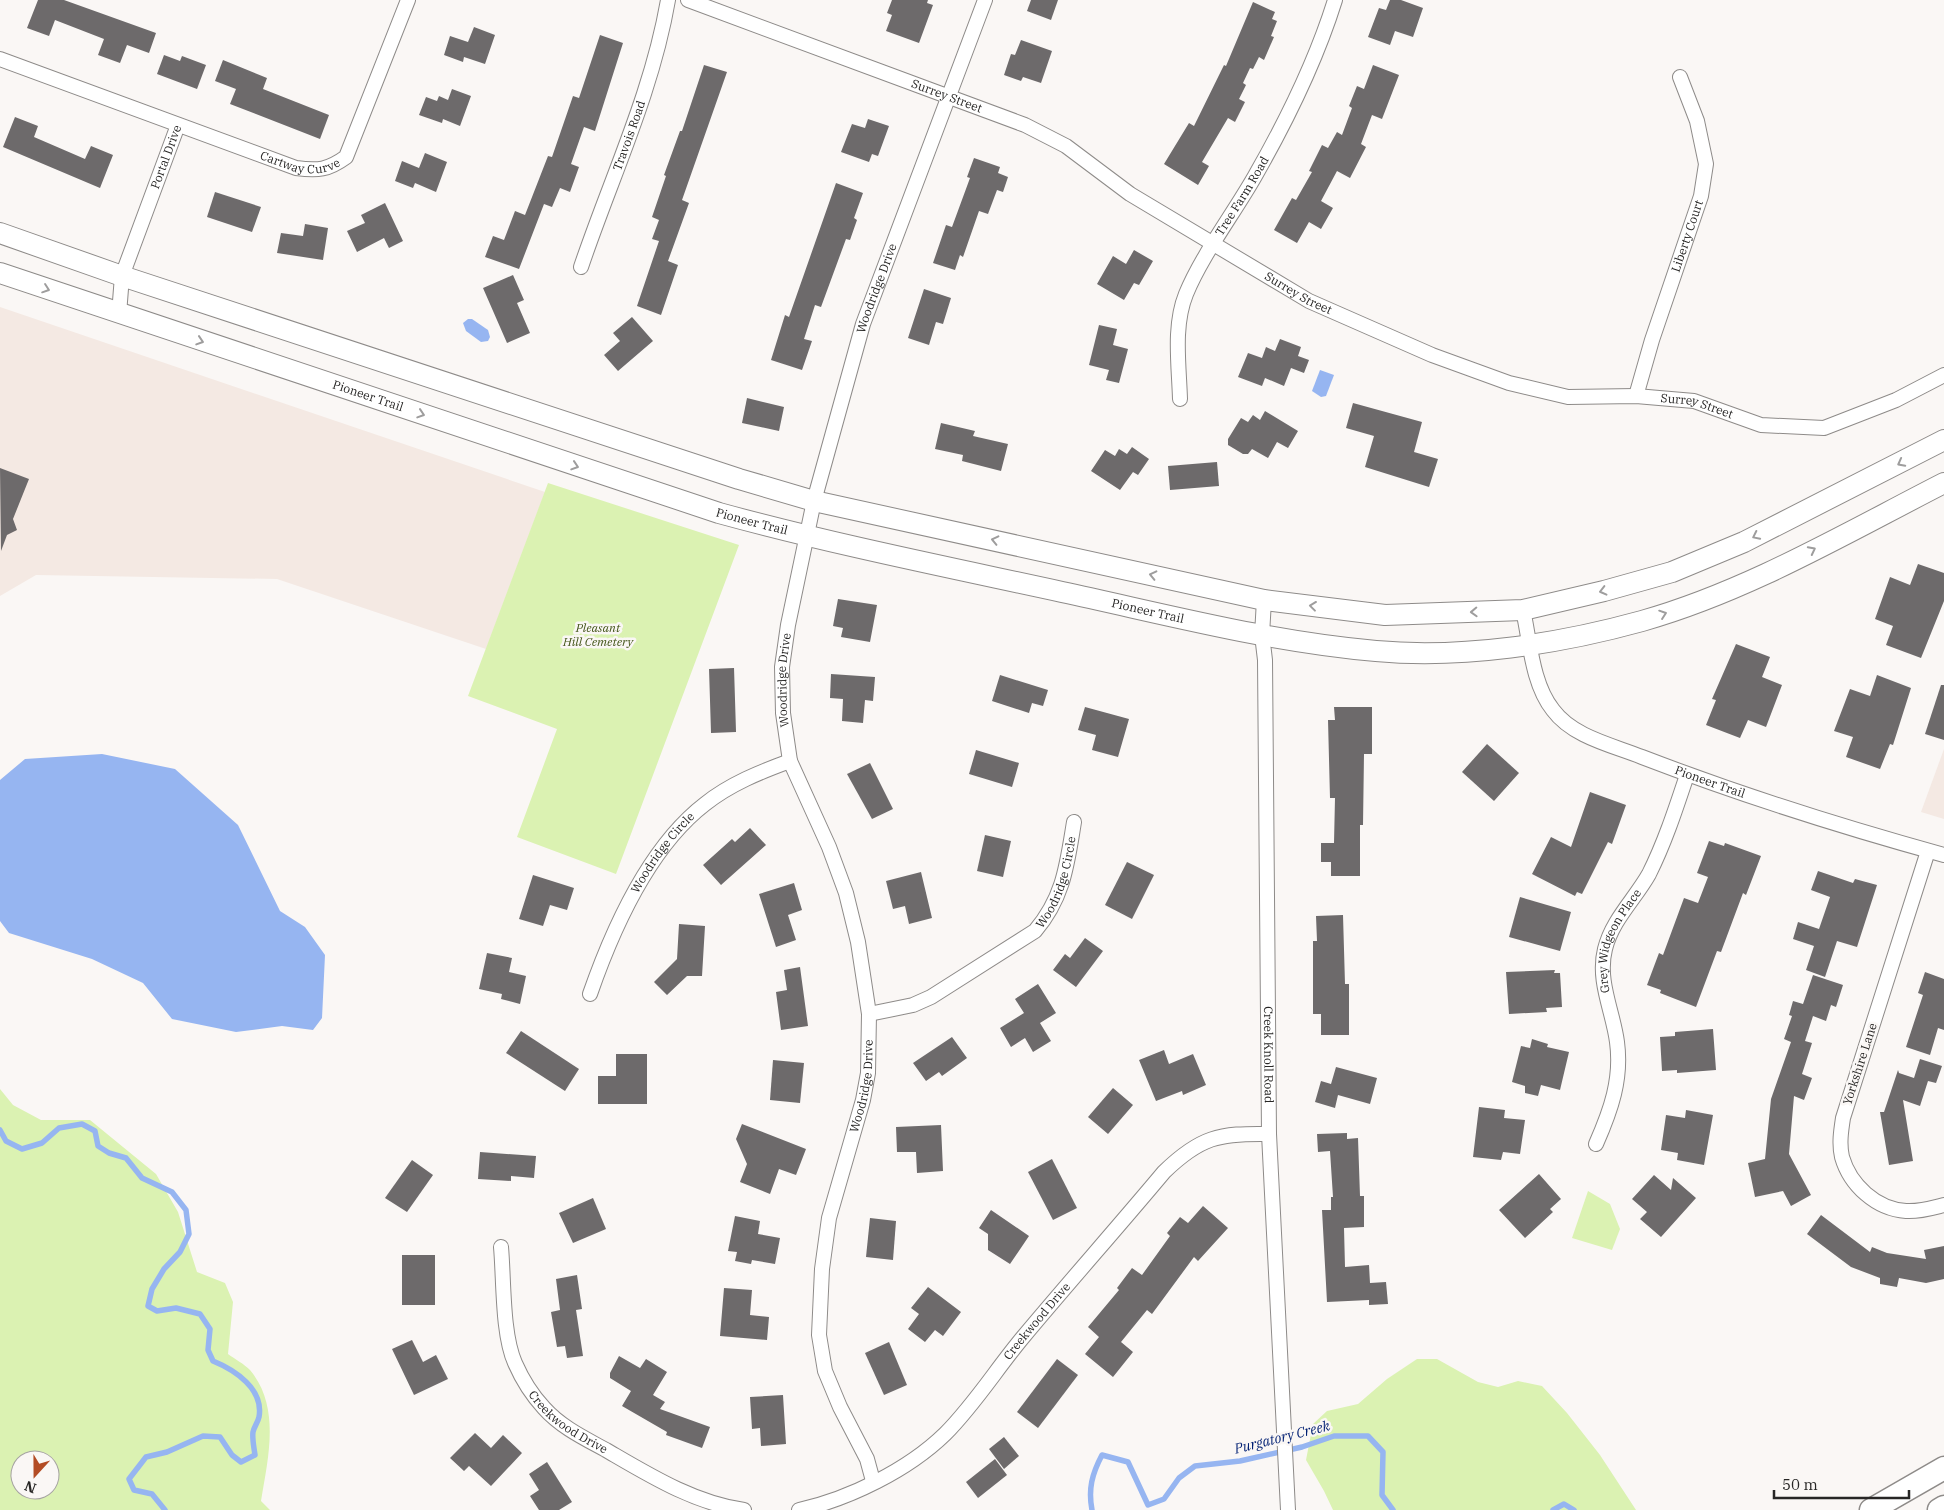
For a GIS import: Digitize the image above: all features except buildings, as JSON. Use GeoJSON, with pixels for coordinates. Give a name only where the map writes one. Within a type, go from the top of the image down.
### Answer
{"type":"FeatureCollection","features":[{"type":"Feature","properties":{"kind":"main road"},"geometry":{"type":"LineString","coordinates":[[0,233],[122,276],[739,479],[814,501],[1264,600],[1385,615],[1523,610],[1604,591],[1672,572],[1744,542],[1944,440]]}},
{"type":"Feature","properties":{"kind":"main road","name":"Pioneer Trail"},"geometry":{"type":"LineString","coordinates":[[0,273],[709,510],[808,537],[1262,635],[1378,651],[1457,651],[1530,644],[1586,634],[1643,620],[1720,594],[1944,483]]}},
{"type":"Feature","properties":{"kind":"main road"},"geometry":{"type":"LineString","coordinates":[[1871,1510],[1944,1468]]}},
{"type":"Feature","properties":{"kind":"main road"},"geometry":{"type":"LineString","coordinates":[[1939,1510],[1944,1508]]}},
{"type":"Feature","properties":{"kind":"street","name":"Cartway Curve"},"geometry":{"type":"LineString","coordinates":[[178,125],[296,168],[313,170],[331,168],[346,157],[354,141],[408,0]]}},
{"type":"Feature","properties":{"kind":"street","name":"Travois Road"},"geometry":{"type":"LineString","coordinates":[[581,268],[650,79],[668,0]]}},
{"type":"Feature","properties":{"kind":"street","name":"Surrey Street"},"geometry":{"type":"LineString","coordinates":[[688,0],[1025,125],[1066,146],[1130,194],[1213,246],[1309,301],[1432,355],[1509,383],[1568,397],[1636,396],[1694,401],[1761,425],[1824,428],[1896,400],[1944,375]]}},
{"type":"Feature","properties":{"kind":"street","name":"Woodridge Drive"},"geometry":{"type":"LineString","coordinates":[[874,1481],[867,1459],[840,1407],[825,1371],[819,1335],[822,1269],[829,1218],[863,1100],[868,1073],[869,1014],[858,942],[846,893],[829,847],[790,760],[783,713],[782,667],[788,625],[808,537],[814,501],[863,324],[985,0]]}},
{"type":"Feature","properties":{"kind":"street","name":"Tree Farm Road"},"geometry":{"type":"LineString","coordinates":[[1180,399],[1179,320],[1186,294],[1256,175],[1295,101],[1328,24],[1336,0]]}},
{"type":"Feature","properties":{"kind":"street","name":"Portal Drive"},"geometry":{"type":"LineString","coordinates":[[0,58],[178,125],[122,276],[119,314]]}},
{"type":"Feature","properties":{"kind":"street","name":"Liberty Court"},"geometry":{"type":"LineString","coordinates":[[1636,396],[1652,340],[1702,196],[1706,164],[1697,121],[1680,77]]}},
{"type":"Feature","properties":{"kind":"street","name":"Creek Knoll Road"},"geometry":{"type":"LineString","coordinates":[[1264,600],[1262,635],[1265,660],[1268,1134],[1288,1510]]}},
{"type":"Feature","properties":{"kind":"street","name":"Pioneer Trail"},"geometry":{"type":"LineString","coordinates":[[1523,610],[1542,692],[1552,710],[1567,725],[1588,736],[1687,775],[1774,804],[1944,855]]}},
{"type":"Feature","properties":{"kind":"street","name":"Woodridge Circle"},"geometry":{"type":"LineString","coordinates":[[590,994],[602,959],[625,912],[663,848],[682,824],[706,803],[730,787],[790,760]]}},
{"type":"Feature","properties":{"kind":"street","name":"Grey Widgeon Place"},"geometry":{"type":"LineString","coordinates":[[1596,1144],[1612,1108],[1619,1063],[1617,1040],[1603,976],[1605,950],[1612,928],[1638,892],[1650,870],[1662,844],[1687,775]]}},
{"type":"Feature","properties":{"kind":"street","name":"Woodridge Circle"},"geometry":{"type":"LineString","coordinates":[[869,1014],[913,1005],[931,997],[1036,931],[1048,916],[1060,894],[1074,822]]}},
{"type":"Feature","properties":{"kind":"street","name":"Yorkshire Lane"},"geometry":{"type":"LineString","coordinates":[[1928,851],[1843,1118],[1840,1138],[1842,1156],[1848,1172],[1859,1187],[1872,1199],[1889,1208],[1906,1211],[1944,1205]]}},
{"type":"Feature","properties":{"kind":"street","name":"Creekwood Drive"},"geometry":{"type":"LineString","coordinates":[[799,1510],[820,1505],[849,1494],[874,1481],[918,1457],[945,1434],[965,1412],[1023,1338],[1164,1172],[1181,1156],[1196,1145],[1217,1137],[1268,1134]]}},
{"type":"Feature","properties":{"kind":"street","name":"Creekwood Drive"},"geometry":{"type":"LineString","coordinates":[[501,1247],[508,1335],[515,1362],[528,1386],[544,1408],[563,1425],[654,1478],[690,1495],[727,1508],[744,1510]]}},
{"type":"Feature","properties":{"kind":"shaded area"},"geometry":{"type":"Polygon","coordinates":[[[0,307],[545,492],[486,649],[277,579],[36,575],[0,596],[0,307]]]}},
{"type":"Feature","properties":{"kind":"shaded area"},"geometry":{"type":"Polygon","coordinates":[[[1944,749],[1944,819],[1921,812],[1944,749]]]}},
{"type":"Feature","properties":{"kind":"green space","name":"Pleasant Hill Cemetery"},"geometry":{"type":"Polygon","coordinates":[[[548,483],[739,545],[616,874],[517,837],[557,729],[468,696],[548,483]]]}},
{"type":"Feature","properties":{"kind":"green space"},"geometry":{"type":"Polygon","coordinates":[[[0,1089],[13,1105],[41,1120],[90,1120],[156,1174],[178,1212],[197,1272],[225,1283],[233,1302],[228,1354],[250,1370],[260,1384],[269,1416],[269,1450],[261,1501],[270,1510],[0,1510],[0,1089]]]}},
{"type":"Feature","properties":{"kind":"green space"},"geometry":{"type":"Polygon","coordinates":[[[1588,1191],[1610,1204],[1620,1229],[1612,1250],[1572,1238],[1588,1191]]]}},
{"type":"Feature","properties":{"kind":"green space"},"geometry":{"type":"Polygon","coordinates":[[[1417,1359],[1437,1359],[1478,1382],[1498,1387],[1518,1381],[1542,1386],[1567,1413],[1600,1455],[1636,1510],[1333,1510],[1306,1460],[1313,1424],[1327,1411],[1358,1404],[1387,1379],[1417,1359]]]}},
{"type":"Feature","properties":{"kind":"water"},"geometry":{"type":"Polygon","coordinates":[[[468,319],[472,319],[488,330],[490,337],[488,341],[481,342],[466,331],[463,323],[468,319]]]}},
{"type":"Feature","properties":{"kind":"water"},"geometry":{"type":"Polygon","coordinates":[[[1320,370],[1334,375],[1326,396],[1321,397],[1312,391],[1320,370]]]}},
{"type":"Feature","properties":{"kind":"water"},"geometry":{"type":"Polygon","coordinates":[[[102,754],[175,769],[238,825],[280,911],[305,927],[325,955],[322,1018],[313,1030],[282,1026],[236,1032],[172,1019],[143,983],[92,959],[9,933],[0,921],[0,780],[25,759],[102,754]]]}},
{"type":"Feature","properties":{"kind":"waterway","name":"Purgatory Creek"},"geometry":{"type":"LineString","coordinates":[[0,1130],[6,1141],[22,1149],[42,1143],[59,1128],[82,1124],[95,1131],[98,1146],[109,1153],[126,1158],[142,1178],[172,1192],[186,1210],[189,1234],[180,1252],[164,1269],[152,1289],[148,1306],[157,1311],[176,1308],[200,1314],[210,1329],[208,1350],[213,1361],[239,1375],[252,1389],[257,1398],[259,1417],[253,1432],[255,1455],[241,1462],[232,1455],[220,1437],[203,1436],[167,1452],[146,1457],[129,1479],[134,1490],[152,1494],[165,1510]]}},
{"type":"Feature","properties":{"kind":"waterway","name":"Purgatory Creek"},"geometry":{"type":"LineString","coordinates":[[1092,1510],[1090,1495],[1092,1482],[1102,1455],[1128,1462],[1148,1505],[1164,1499],[1179,1478],[1195,1466],[1240,1461],[1302,1447],[1334,1436],[1368,1436],[1383,1452],[1382,1495],[1393,1510]]}},
{"type":"Feature","properties":{"kind":"waterway","name":"Purgatory Creek"},"geometry":{"type":"LineString","coordinates":[[1553,1510],[1564,1504],[1574,1510]]}}]}
